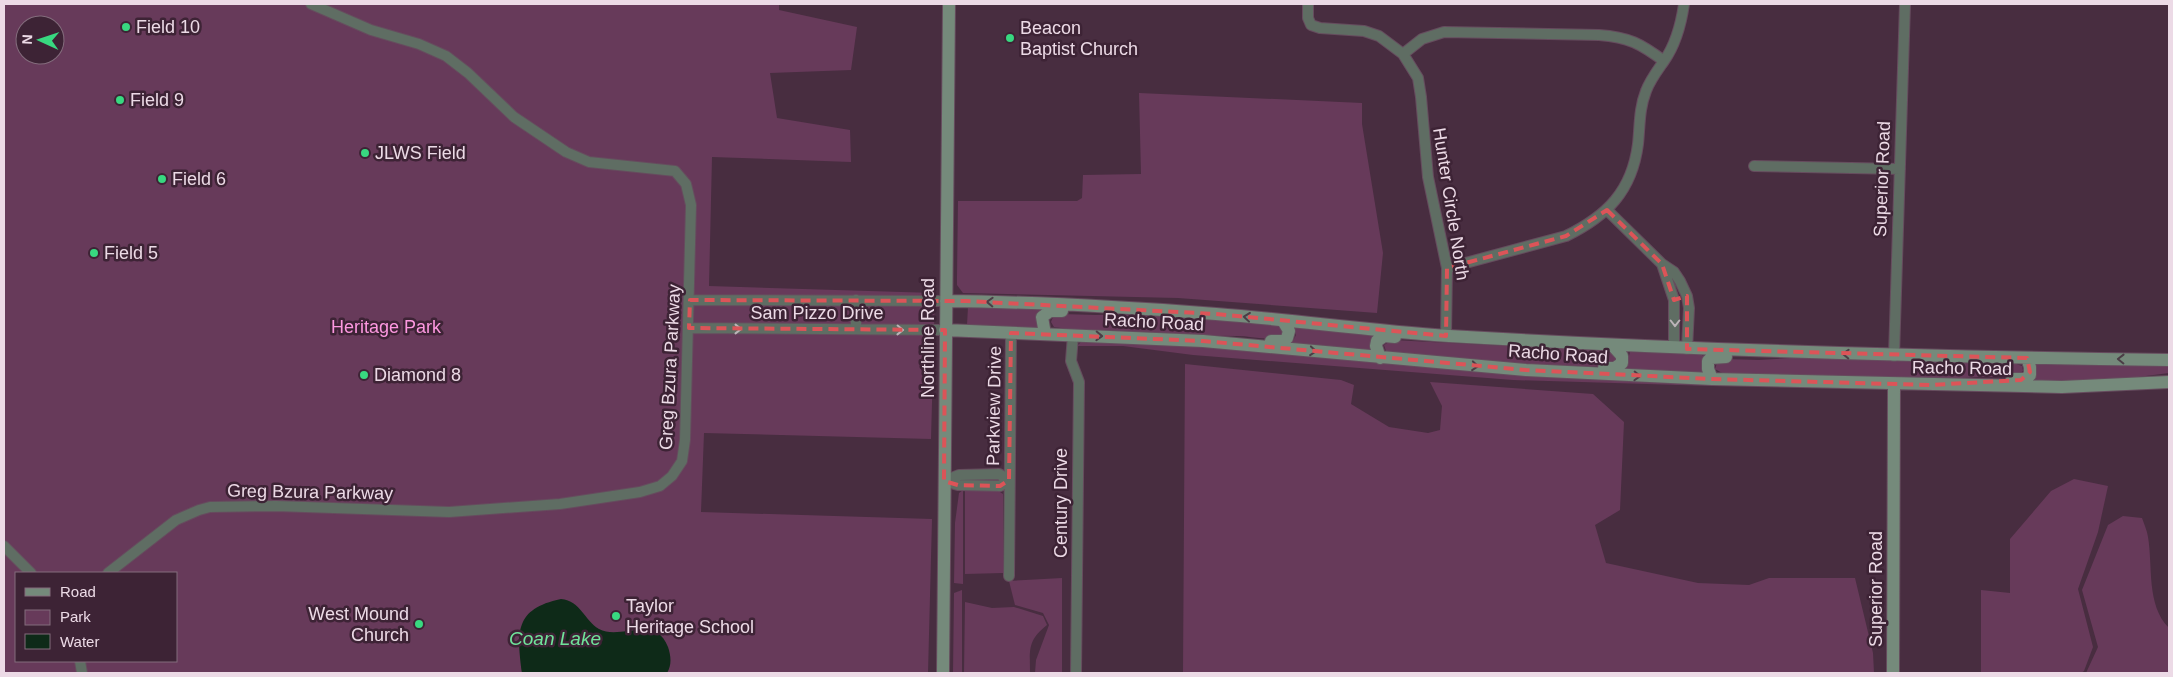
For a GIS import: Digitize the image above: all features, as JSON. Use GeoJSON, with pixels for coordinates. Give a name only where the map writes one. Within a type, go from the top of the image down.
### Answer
{"type":"FeatureCollection","features":[{"type":"Feature","properties":{"kind":"street","name":"Greg Bzura Parkway"},"geometry":{"type":"LineString","coordinates":[[109,572],[176,520],[190,513],[210,507],[276,506],[449,512],[560,504],[640,492],[660,486],[672,476],[682,461],[684,451],[690,300],[691,205],[686,184],[675,171],[588,162],[566,152],[514,117],[468,72],[446,56],[419,44],[371,30],[311,4]]}},
{"type":"Feature","properties":{"kind":"street","name":"Northline Road"},"geometry":{"type":"LineString","coordinates":[[942,673],[949,4]]}},
{"type":"Feature","properties":{"kind":"street","name":"Hunter Circle North"},"geometry":{"type":"LineString","coordinates":[[1308,4],[1308,20],[1315,27],[1364,31],[1384,38],[1403,54],[1418,78],[1428,177],[1447,268],[1446,336]]}},
{"type":"Feature","properties":{"kind":"street"},"geometry":{"type":"LineString","coordinates":[[1447,268],[1566,236],[1582,228],[1607,210],[1621,191],[1632,169],[1638,142],[1639,116],[1643,98],[1649,84],[1677,37],[1684,4]]}},
{"type":"Feature","properties":{"kind":"street","name":"Superior Road"},"geometry":{"type":"LineString","coordinates":[[1894,356],[1905,4]]}},
{"type":"Feature","properties":{"kind":"street"},"geometry":{"type":"LineString","coordinates":[[1403,54],[1422,39],[1444,32],[1600,35],[1632,40],[1664,61]]}},
{"type":"Feature","properties":{"kind":"street"},"geometry":{"type":"LineString","coordinates":[[1754,166],[1900,169]]}},
{"type":"Feature","properties":{"kind":"street"},"geometry":{"type":"LineString","coordinates":[[1607,210],[1662,264],[1674,272],[1687,296],[1689,324],[1680,348]]}},
{"type":"Feature","properties":{"kind":"street"},"geometry":{"type":"LineString","coordinates":[[1662,264],[1674,300],[1680,348]]}},
{"type":"Feature","properties":{"kind":"street"},"geometry":{"type":"LineString","coordinates":[[1674,300],[1687,296]]}},
{"type":"Feature","properties":{"kind":"street","name":"Sam Pizzo Drive"},"geometry":{"type":"LineString","coordinates":[[690,300],[946,301]]}},
{"type":"Feature","properties":{"kind":"street"},"geometry":{"type":"LineString","coordinates":[[856,300],[856,329]]}},
{"type":"Feature","properties":{"kind":"street","name":"Racho Road"},"geometry":{"type":"LineString","coordinates":[[946,301],[1142,309],[1446,336],[1613,346],[1894,356],[2169,360]]}},
{"type":"Feature","properties":{"kind":"street"},"geometry":{"type":"LineString","coordinates":[[1045,334],[1042,317],[1050,311],[1095,312],[1142,309]]}},
{"type":"Feature","properties":{"kind":"street"},"geometry":{"type":"LineString","coordinates":[[1204,341],[1240,338],[1284,342],[1289,331],[1282,320]]}},
{"type":"Feature","properties":{"kind":"street","name":"Sam Pizzo Drive"},"geometry":{"type":"LineString","coordinates":[[689,328],[945,330]]}},
{"type":"Feature","properties":{"kind":"street","name":"Racho Road"},"geometry":{"type":"LineString","coordinates":[[945,330],[1204,341],[1526,370],[1712,380],[2062,387],[2169,382]]}},
{"type":"Feature","properties":{"kind":"street","name":"Parkview Drive"},"geometry":{"type":"LineString","coordinates":[[1009,576],[1011,332]]}},
{"type":"Feature","properties":{"kind":"street","name":"Century Drive"},"geometry":{"type":"LineString","coordinates":[[1073,335],[1071,361],[1079,382],[1076,673]]}},
{"type":"Feature","properties":{"kind":"street"},"geometry":{"type":"LineString","coordinates":[[1380,358],[1376,346],[1378,341],[1384,336],[1423,340],[1470,337]]}},
{"type":"Feature","properties":{"kind":"street"},"geometry":{"type":"LineString","coordinates":[[1526,370],[1570,366],[1616,368],[1622,363],[1622,356],[1613,346]]}},
{"type":"Feature","properties":{"kind":"street"},"geometry":{"type":"LineString","coordinates":[[1712,380],[1708,369],[1708,361],[1711,358],[1754,357],[1796,352]]}},
{"type":"Feature","properties":{"kind":"street"},"geometry":{"type":"LineString","coordinates":[[1930,385],[1980,379],[2025,379],[2030,375],[2027,358]]}},
{"type":"Feature","properties":{"kind":"street","name":"Superior Road"},"geometry":{"type":"LineString","coordinates":[[1893,673],[1894,384]]}},
{"type":"Feature","properties":{"kind":"street","name":"Parkview Drive"},"geometry":{"type":"LineString","coordinates":[[944,481],[958,485],[1000,486],[1009,480]]}},
{"type":"Feature","properties":{"kind":"street"},"geometry":{"type":"LineString","coordinates":[[4,546],[30,572]]}},
{"type":"Feature","properties":{"kind":"street"},"geometry":{"type":"LineString","coordinates":[[80,662],[82,673],[84,662]]}},
{"type":"Feature","properties":{"kind":"highlighted area"},"geometry":{"type":"Polygon","coordinates":[[[1607,210],[1662,264],[1674,300],[1687,296],[1687,349],[2027,358],[2030,372],[2021,380],[1930,385],[1712,379],[1526,370],[1203,341],[1011,333],[1009,480],[1000,486],[958,485],[944,481],[945,330],[689,328],[690,300],[966,301],[1216,314],[1446,336],[1447,268],[1566,236],[1607,210]]]}},
{"type":"Feature","properties":{"kind":"green space","name":"Heritage Park"},"geometry":{"type":"Polygon","coordinates":[[[4,4],[779,4],[779,10],[857,27],[851,70],[770,73],[777,118],[850,130],[851,162],[712,157],[709,286],[935,293],[931,439],[704,433],[701,512],[932,519],[928,673],[4,673],[4,4]]]}},
{"type":"Feature","properties":{"kind":"green space"},"geometry":{"type":"Polygon","coordinates":[[[1139,93],[1362,103],[1362,124],[1383,253],[1377,313],[1178,298],[963,293],[957,285],[958,201],[1077,201],[1082,198],[1083,175],[1141,174],[1139,93]]]}},
{"type":"Feature","properties":{"kind":"green space"},"geometry":{"type":"Polygon","coordinates":[[[968,307],[1040,309],[1041,311],[1038,328],[986,327],[967,325],[968,307]]]}},
{"type":"Feature","properties":{"kind":"green space"},"geometry":{"type":"Polygon","coordinates":[[[1060,314],[1141,314],[1273,323],[1283,330],[1282,335],[1266,338],[1061,329],[1054,327],[1051,322],[1053,317],[1060,314]]]}},
{"type":"Feature","properties":{"kind":"green space"},"geometry":{"type":"Polygon","coordinates":[[[1295,327],[1374,334],[1371,351],[1292,343],[1296,335],[1295,327]]]}},
{"type":"Feature","properties":{"kind":"green space"},"geometry":{"type":"Polygon","coordinates":[[[1083,340],[1237,349],[1504,374],[1712,386],[1513,380],[1193,355],[1123,346],[1077,346],[1083,340]]]}},
{"type":"Feature","properties":{"kind":"green space"},"geometry":{"type":"Polygon","coordinates":[[[1393,340],[1605,351],[1606,353],[1612,353],[1616,359],[1615,362],[1608,366],[1527,366],[1386,351],[1384,345],[1393,340]]]}},
{"type":"Feature","properties":{"kind":"green space"},"geometry":{"type":"Polygon","coordinates":[[[1630,352],[1701,354],[1704,357],[1703,373],[1625,370],[1630,352]]]}},
{"type":"Feature","properties":{"kind":"green space"},"geometry":{"type":"Polygon","coordinates":[[[1806,357],[2013,363],[2022,366],[2023,371],[2015,377],[1930,380],[1726,375],[1715,369],[1717,363],[1724,359],[1759,360],[1806,357]]]}},
{"type":"Feature","properties":{"kind":"green space"},"geometry":{"type":"Polygon","coordinates":[[[1185,364],[1341,380],[1354,385],[1351,404],[1389,427],[1428,433],[1440,430],[1442,406],[1430,382],[1593,394],[1624,422],[1620,510],[1595,525],[1606,563],[1698,583],[1749,585],[1769,578],[1855,578],[1873,653],[1874,673],[1183,673],[1185,364]]]}},
{"type":"Feature","properties":{"kind":"green space"},"geometry":{"type":"Polygon","coordinates":[[[2036,364],[2169,364],[2169,373],[2115,380],[2035,382],[2036,364]]]}},
{"type":"Feature","properties":{"kind":"green space"},"geometry":{"type":"Polygon","coordinates":[[[2074,479],[2108,486],[2098,532],[2078,589],[2093,647],[2084,671],[2081,673],[1981,673],[1981,590],[2010,593],[2010,539],[2051,491],[2074,479]]]}},
{"type":"Feature","properties":{"kind":"green space"},"geometry":{"type":"Polygon","coordinates":[[[965,489],[997,490],[1003,494],[1003,573],[965,574],[965,489]]]}},
{"type":"Feature","properties":{"kind":"green space"},"geometry":{"type":"Polygon","coordinates":[[[963,490],[963,584],[954,583],[955,523],[959,493],[963,490]]]}},
{"type":"Feature","properties":{"kind":"green space"},"geometry":{"type":"Polygon","coordinates":[[[2123,516],[2142,518],[2147,532],[2154,597],[2162,619],[2169,628],[2169,673],[2086,673],[2098,647],[2082,590],[2108,525],[2123,516]]]}},
{"type":"Feature","properties":{"kind":"green space"},"geometry":{"type":"Polygon","coordinates":[[[1062,578],[1062,673],[1035,673],[1036,660],[1049,625],[1043,613],[1015,605],[1009,581],[1062,578]]]}},
{"type":"Feature","properties":{"kind":"green space"},"geometry":{"type":"Polygon","coordinates":[[[962,590],[962,673],[953,673],[954,593],[962,590]]]}},
{"type":"Feature","properties":{"kind":"green space"},"geometry":{"type":"Polygon","coordinates":[[[965,602],[992,608],[1014,607],[1043,616],[1047,625],[1036,636],[1031,646],[1030,673],[964,673],[965,602]]]}},
{"type":"Feature","properties":{"kind":"water","name":"Coan Lake"},"geometry":{"type":"Polygon","coordinates":[[[561,599],[573,603],[599,629],[608,632],[646,630],[655,632],[662,637],[669,650],[670,664],[667,673],[522,673],[519,646],[522,624],[534,609],[561,599]]]}},
{"type":"Feature","properties":{"kind":"place","name":"Field 10"},"geometry":{"type":"Point","coordinates":[126,27]}},
{"type":"Feature","properties":{"kind":"place","name":"Beacon Baptist Church"},"geometry":{"type":"Point","coordinates":[1010,38]}},
{"type":"Feature","properties":{"kind":"place","name":"Field 9"},"geometry":{"type":"Point","coordinates":[120,100]}},
{"type":"Feature","properties":{"kind":"place","name":"JLWS Field"},"geometry":{"type":"Point","coordinates":[365,153]}},
{"type":"Feature","properties":{"kind":"place","name":"Field 6"},"geometry":{"type":"Point","coordinates":[162,179]}},
{"type":"Feature","properties":{"kind":"place","name":"Field 5"},"geometry":{"type":"Point","coordinates":[94,253]}},
{"type":"Feature","properties":{"kind":"place","name":"Diamond 8"},"geometry":{"type":"Point","coordinates":[364,375]}},
{"type":"Feature","properties":{"kind":"place","name":"Taylor Heritage School"},"geometry":{"type":"Point","coordinates":[616,616]}},
{"type":"Feature","properties":{"kind":"place","name":"West Mound Church"},"geometry":{"type":"Point","coordinates":[419,624]}}]}
